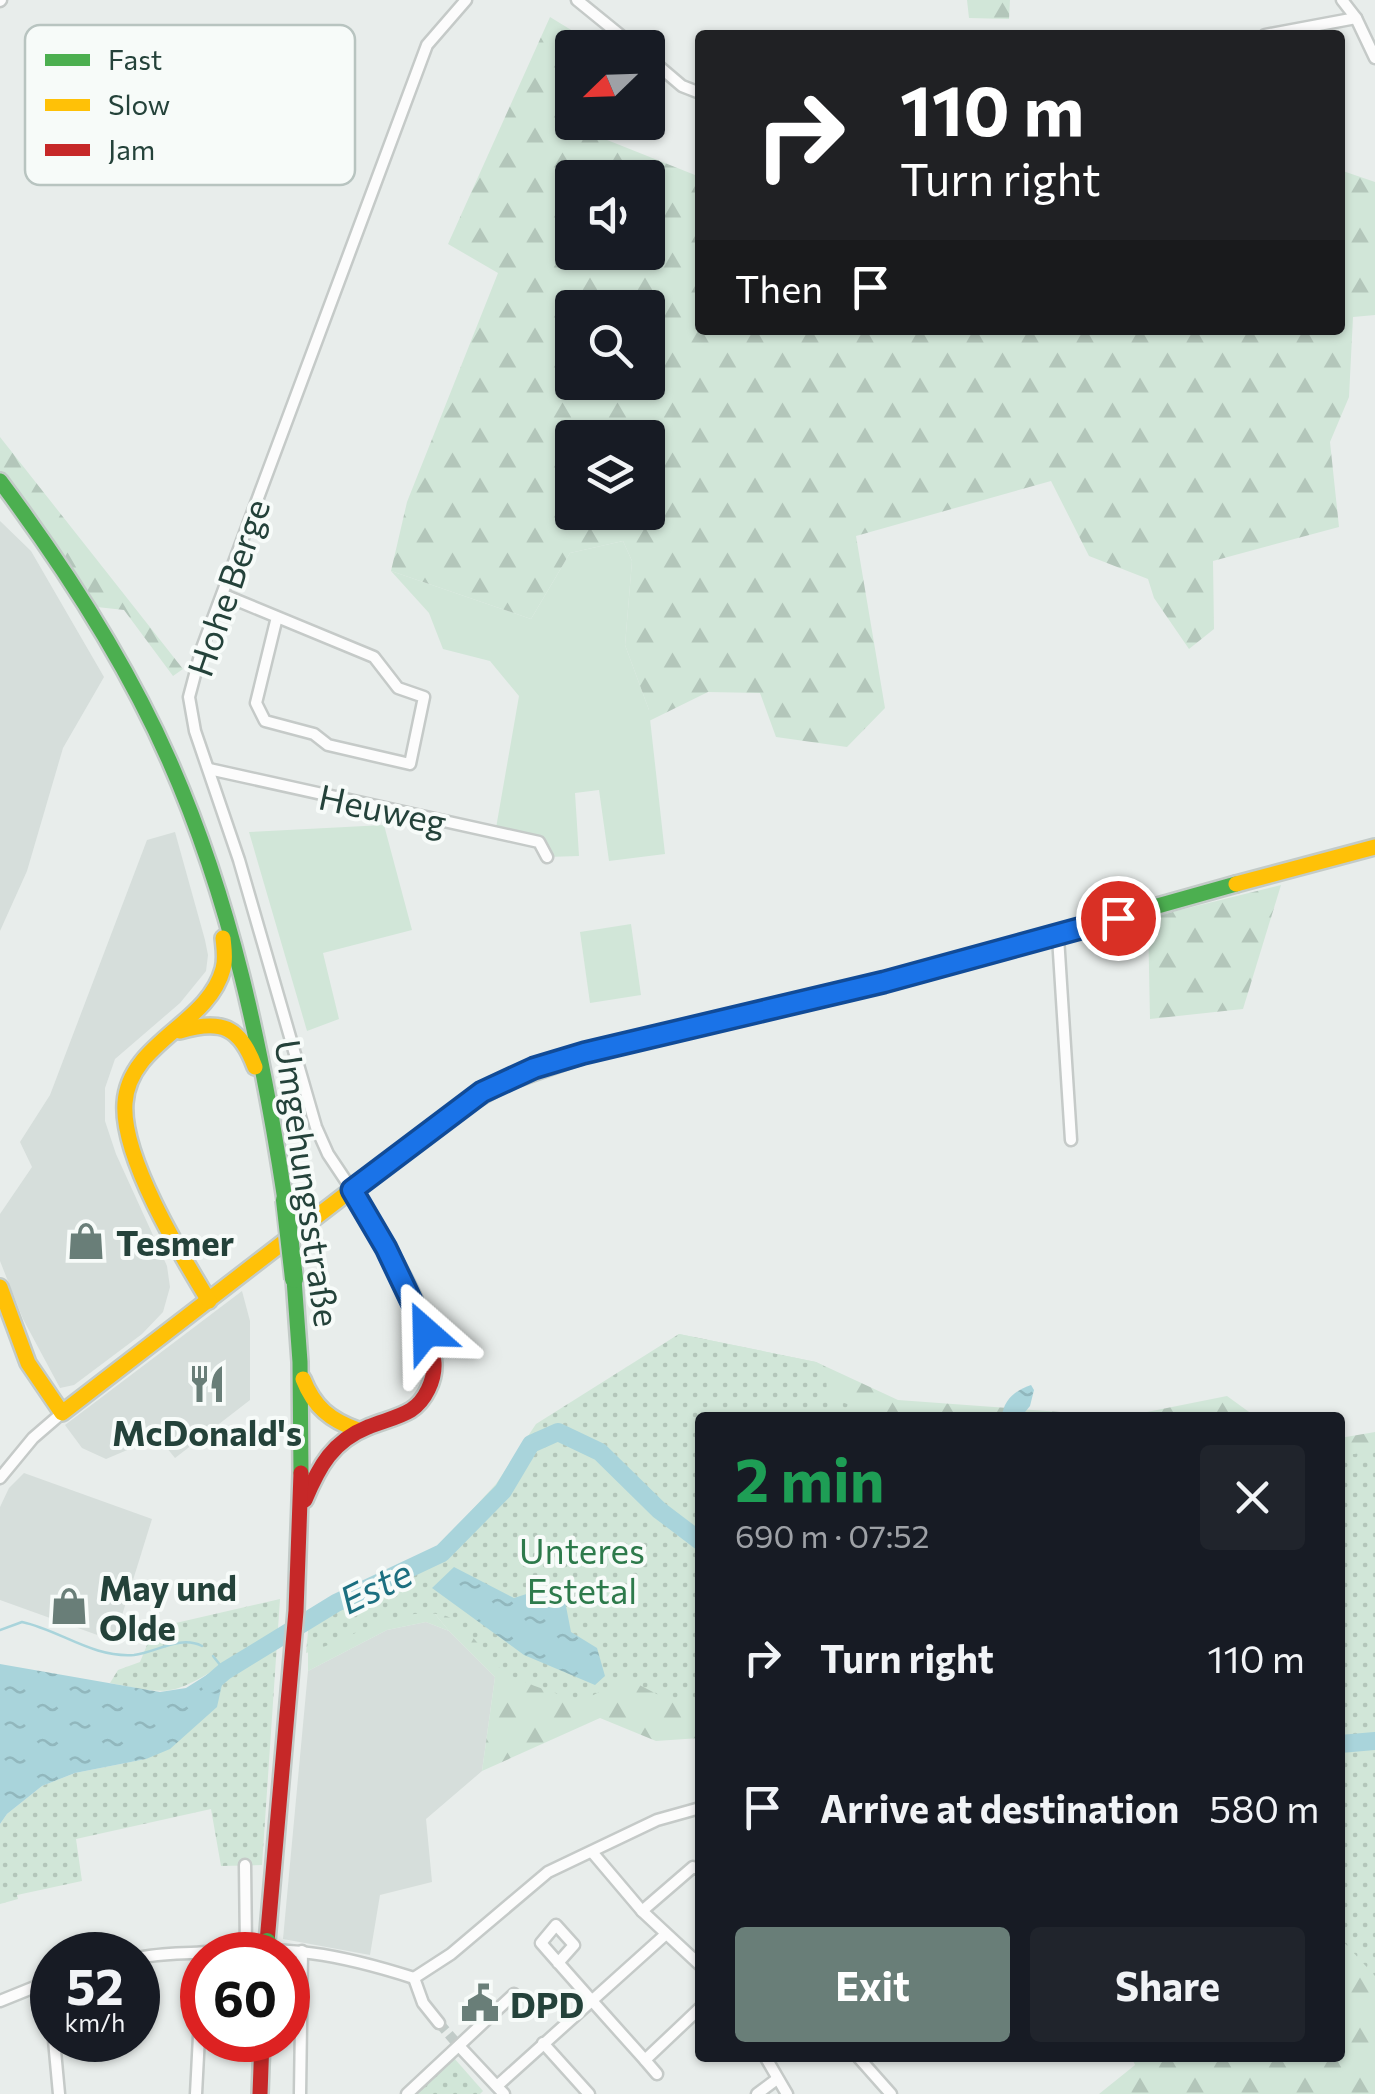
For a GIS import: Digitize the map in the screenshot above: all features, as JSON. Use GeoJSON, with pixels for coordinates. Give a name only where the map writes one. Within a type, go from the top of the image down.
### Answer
{"type":"FeatureCollection","features":[{"type":"Feature","properties":{"kind":"main road","name":"Umgehungsstraße"},"geometry":{"type":"LineString","coordinates":[[0,481],[86,603],[170,761],[244,982],[278,1146],[300,1370],[300,1512],[268,1932]]}},
{"type":"Feature","properties":{"kind":"main road"},"geometry":{"type":"LineString","coordinates":[[196,832],[225,947],[224,966],[211,996],[139,1064],[130,1079],[126,1122],[160,1207],[209,1301]]}},
{"type":"Feature","properties":{"kind":"main road"},"geometry":{"type":"LineString","coordinates":[[0,1287],[28,1363],[62,1413],[482,1092],[534,1068],[1058,937],[1289,868],[1375,847]]}},
{"type":"Feature","properties":{"kind":"main road"},"geometry":{"type":"LineString","coordinates":[[175,1032],[208,1023],[226,1027],[240,1036],[254,1062],[278,1146]]}},
{"type":"Feature","properties":{"kind":"main road"},"geometry":{"type":"LineString","coordinates":[[300,1512],[319,1464],[331,1448],[358,1430],[418,1405],[429,1387],[434,1365],[426,1332],[397,1270],[352,1190]]}},
{"type":"Feature","properties":{"kind":"main road"},"geometry":{"type":"LineString","coordinates":[[300,1370],[317,1409],[331,1422],[358,1430]]}},
{"type":"Feature","properties":{"kind":"main road"},"geometry":{"type":"LineString","coordinates":[[260,2094],[261,2062]]}},
{"type":"Feature","properties":{"kind":"street","name":"Hohe Berge"},"geometry":{"type":"LineString","coordinates":[[352,1190],[316,1127],[239,860],[195,731],[189,697],[202,648],[427,45],[466,0]]}},
{"type":"Feature","properties":{"kind":"street"},"geometry":{"type":"LineString","coordinates":[[577,0],[614,30]]}},
{"type":"Feature","properties":{"kind":"street"},"geometry":{"type":"LineString","coordinates":[[1342,0],[1356,18],[1375,58]]}},
{"type":"Feature","properties":{"kind":"street"},"geometry":{"type":"LineString","coordinates":[[1292,30],[1356,18]]}},
{"type":"Feature","properties":{"kind":"street"},"geometry":{"type":"LineString","coordinates":[[665,72],[682,86],[695,90]]}},
{"type":"Feature","properties":{"kind":"street"},"geometry":{"type":"LineString","coordinates":[[224,595],[374,657],[398,688],[424,697],[410,764],[328,745],[314,734],[264,721],[256,702],[277,618]]}},
{"type":"Feature","properties":{"kind":"street","name":"Heuweg"},"geometry":{"type":"LineString","coordinates":[[209,769],[539,842],[548,857]]}},
{"type":"Feature","properties":{"kind":"street"},"geometry":{"type":"LineString","coordinates":[[1058,937],[1071,1140]]}},
{"type":"Feature","properties":{"kind":"street"},"geometry":{"type":"LineString","coordinates":[[0,1478],[33,1438],[62,1413]]}},
{"type":"Feature","properties":{"kind":"street"},"geometry":{"type":"LineString","coordinates":[[414,1978],[451,1954],[548,1872],[657,1820],[695,1809]]}},
{"type":"Feature","properties":{"kind":"street"},"geometry":{"type":"LineString","coordinates":[[592,1852],[642,1911],[695,1961]]}},
{"type":"Feature","properties":{"kind":"street"},"geometry":{"type":"LineString","coordinates":[[244,1865],[246,1932]]}},
{"type":"Feature","properties":{"kind":"street"},"geometry":{"type":"LineString","coordinates":[[642,1911],[695,1869]]}},
{"type":"Feature","properties":{"kind":"street"},"geometry":{"type":"LineString","coordinates":[[459,2046],[500,2090],[543,2044],[666,1934]]}},
{"type":"Feature","properties":{"kind":"street"},"geometry":{"type":"LineString","coordinates":[[310,1952],[346,1957],[414,1978]]}},
{"type":"Feature","properties":{"kind":"street"},"geometry":{"type":"LineString","coordinates":[[558,1962],[657,2074]]}},
{"type":"Feature","properties":{"kind":"street"},"geometry":{"type":"LineString","coordinates":[[414,1978],[423,2003],[439,2022]]}},
{"type":"Feature","properties":{"kind":"street"},"geometry":{"type":"LineString","coordinates":[[0,2001],[30,1989]]}},
{"type":"Feature","properties":{"kind":"street"},"geometry":{"type":"LineString","coordinates":[[407,2094],[514,1994]]}},
{"type":"Feature","properties":{"kind":"street"},"geometry":{"type":"LineString","coordinates":[[645,2060],[695,2013]]}},
{"type":"Feature","properties":{"kind":"street"},"geometry":{"type":"LineString","coordinates":[[543,2044],[589,2094]]}},
{"type":"Feature","properties":{"kind":"street"},"geometry":{"type":"LineString","coordinates":[[56,2062],[58,2094]]}},
{"type":"Feature","properties":{"kind":"street"},"geometry":{"type":"LineString","coordinates":[[196,2094],[198,2062]]}},
{"type":"Feature","properties":{"kind":"street"},"geometry":{"type":"LineString","coordinates":[[300,2062],[300,2094]]}},
{"type":"Feature","properties":{"kind":"street"},"geometry":{"type":"LineString","coordinates":[[768,2062],[787,2094]]}},
{"type":"Feature","properties":{"kind":"street"},"geometry":{"type":"LineString","coordinates":[[863,2062],[891,2094]]}},
{"type":"Feature","properties":{"kind":"street"},"geometry":{"type":"LineString","coordinates":[[758,2094],[777,2079]]}},
{"type":"Feature","properties":{"kind":"shaded area"},"geometry":{"type":"Polygon","coordinates":[[[0,521],[31,551],[104,677],[63,748],[27,871],[0,931],[0,521]]]}},
{"type":"Feature","properties":{"kind":"shaded area"},"geometry":{"type":"Polygon","coordinates":[[[175,832],[205,940],[206,971],[180,1003],[115,1059],[105,1088],[105,1121],[167,1266],[170,1287],[163,1312],[142,1334],[74,1385],[60,1388],[23,1319],[0,1261],[0,1214],[32,1167],[20,1142],[50,1095],[147,840],[175,832]]]}},
{"type":"Feature","properties":{"kind":"shaded area"},"geometry":{"type":"Polygon","coordinates":[[[242,1291],[250,1321],[250,1400],[175,1458],[158,1437],[106,1459],[82,1448],[65,1425],[242,1291]]]}},
{"type":"Feature","properties":{"kind":"shaded area"},"geometry":{"type":"Polygon","coordinates":[[[24,1473],[152,1519],[114,1641],[0,1600],[0,1507],[9,1488],[24,1473]]]}},
{"type":"Feature","properties":{"kind":"shaded area"},"geometry":{"type":"Polygon","coordinates":[[[426,1622],[449,1631],[495,1677],[482,1771],[426,1819],[432,1882],[380,1895],[370,1955],[310,1944],[310,1932],[284,1932],[308,1671],[387,1630],[426,1622]]]}},
{"type":"Feature","properties":{"kind":"green space"},"geometry":{"type":"Polygon","coordinates":[[[967,0],[1010,0],[1009,19],[969,18],[967,0]]]}},
{"type":"Feature","properties":{"kind":"green space"},"geometry":{"type":"Polygon","coordinates":[[[550,17],[571,30],[555,30],[555,140],[607,140],[657,160],[555,160],[555,270],[665,270],[665,163],[695,175],[695,335],[1345,335],[1345,172],[1375,182],[1375,315],[1353,317],[1349,397],[1330,442],[1339,527],[1213,561],[1214,629],[1189,649],[1154,598],[1148,579],[1089,556],[1051,481],[856,536],[885,708],[847,747],[776,737],[760,693],[708,692],[649,721],[649,710],[625,645],[632,561],[623,541],[570,553],[531,619],[391,571],[407,502],[498,273],[448,244],[550,17]]]}},
{"type":"Feature","properties":{"kind":"green space"},"geometry":{"type":"Polygon","coordinates":[[[0,437],[183,669],[173,676],[124,610],[97,607],[0,471],[0,437]]]}},
{"type":"Feature","properties":{"kind":"green space"},"geometry":{"type":"Polygon","coordinates":[[[623,541],[632,561],[625,645],[649,710],[665,854],[609,861],[599,790],[575,793],[579,856],[547,857],[539,842],[496,828],[519,696],[490,661],[443,649],[429,613],[391,571],[531,619],[570,553],[623,541]]]}},
{"type":"Feature","properties":{"kind":"green space"},"geometry":{"type":"Polygon","coordinates":[[[384,825],[412,930],[323,953],[339,1019],[307,1031],[249,832],[384,825]]]}},
{"type":"Feature","properties":{"kind":"green space"},"geometry":{"type":"Polygon","coordinates":[[[1281,885],[1243,1009],[1150,1019],[1148,918],[1281,885]]]}},
{"type":"Feature","properties":{"kind":"green space"},"geometry":{"type":"Polygon","coordinates":[[[631,924],[641,995],[590,1003],[580,932],[631,924]]]}},
{"type":"Feature","properties":{"kind":"green space","name":"Unteres Estetal"},"geometry":{"type":"Polygon","coordinates":[[[679,1334],[816,1362],[898,1400],[1061,1412],[695,1412],[695,1738],[656,1741],[600,1718],[482,1771],[495,1677],[449,1631],[406,1579],[617,1376],[679,1334]]]}},
{"type":"Feature","properties":{"kind":"green space","name":"Unteres Estetal"},"geometry":{"type":"Polygon","coordinates":[[[679,1334],[816,1362],[826,1367],[827,1397],[870,1412],[695,1412],[695,1699],[674,1703],[626,1678],[580,1702],[508,1674],[457,1622],[438,1614],[403,1616],[306,1653],[310,1611],[437,1548],[496,1484],[536,1424],[679,1334]]]}},
{"type":"Feature","properties":{"kind":"green space","name":"Unteres Estetal"},"geometry":{"type":"Polygon","coordinates":[[[1227,1396],[1249,1412],[1147,1412],[1227,1396]]]}},
{"type":"Feature","properties":{"kind":"green space"},"geometry":{"type":"Polygon","coordinates":[[[1375,1432],[1375,2094],[1099,2094],[1135,2065],[1134,2062],[1345,2062],[1345,1437],[1375,1432]]]}},
{"type":"Feature","properties":{"kind":"green space"},"geometry":{"type":"Polygon","coordinates":[[[1375,1451],[1375,1976],[1345,1943],[1345,1455],[1375,1451]]]}},
{"type":"Feature","properties":{"kind":"green space"},"geometry":{"type":"Polygon","coordinates":[[[406,1579],[449,1631],[426,1622],[387,1630],[308,1671],[308,1624],[406,1579]]]}},
{"type":"Feature","properties":{"kind":"green space"},"geometry":{"type":"Polygon","coordinates":[[[280,1599],[262,1865],[221,1866],[211,1809],[76,1839],[82,1881],[17,1895],[18,1899],[0,1904],[0,1824],[7,1814],[42,1786],[75,1773],[146,1759],[221,1666],[168,1690],[110,1683],[118,1670],[140,1662],[154,1628],[280,1599]]]}},
{"type":"Feature","properties":{"kind":"green space"},"geometry":{"type":"Polygon","coordinates":[[[454,2058],[483,2091],[480,2094],[414,2094],[454,2058]]]}},
{"type":"Feature","properties":{"kind":"water"},"geometry":{"type":"Polygon","coordinates":[[[1031,1385],[1034,1390],[1030,1406],[1025,1412],[1003,1412],[1011,1396],[1031,1385]]]}},
{"type":"Feature","properties":{"kind":"water"},"geometry":{"type":"Polygon","coordinates":[[[454,1567],[514,1598],[551,1586],[564,1596],[571,1632],[597,1648],[605,1676],[595,1685],[524,1655],[432,1588],[454,1567]]]}},
{"type":"Feature","properties":{"kind":"water"},"geometry":{"type":"Polygon","coordinates":[[[0,1664],[160,1692],[186,1688],[221,1666],[225,1671],[217,1707],[170,1749],[146,1759],[75,1773],[42,1786],[0,1824],[0,1664]]]}},
{"type":"Feature","properties":{"kind":"waterway","name":"Este"},"geometry":{"type":"LineString","coordinates":[[210,1684],[336,1603],[442,1553],[503,1491],[531,1444],[558,1432],[600,1452],[659,1510],[695,1537]]}},
{"type":"Feature","properties":{"kind":"waterway"},"geometry":{"type":"LineString","coordinates":[[0,1630],[22,1622],[119,1655],[185,1642],[202,1646]]}},
{"type":"Feature","properties":{"kind":"waterway"},"geometry":{"type":"LineString","coordinates":[[213,1656],[225,1671]]}},
{"type":"Feature","properties":{"kind":"waterway","name":"Este"},"geometry":{"type":"LineString","coordinates":[[1345,1744],[1375,1741]]}},
{"type":"Feature","properties":{"kind":"tunnel"},"geometry":{"type":"LineString","coordinates":[[439,2023],[459,2046]]}},
{"type":"Feature","properties":{"kind":"traffic: fast"},"geometry":{"type":"LineString","coordinates":[[0,481],[48,547],[113,651],[152,723],[191,813],[242,976],[285,1200]]}},
{"type":"Feature","properties":{"kind":"traffic: fast"},"geometry":{"type":"LineString","coordinates":[[597,1050],[886,982],[1236,884]]}},
{"type":"Feature","properties":{"kind":"traffic: fast"},"geometry":{"type":"LineString","coordinates":[[285,1200],[294,1279]]}},
{"type":"Feature","properties":{"kind":"traffic: fast"},"geometry":{"type":"LineString","coordinates":[[294,1279],[300,1362],[301,1473]]}},
{"type":"Feature","properties":{"kind":"traffic: slow"},"geometry":{"type":"LineString","coordinates":[[1236,884],[1375,847]]}},
{"type":"Feature","properties":{"kind":"traffic: slow"},"geometry":{"type":"LineString","coordinates":[[209,1301],[142,1177],[126,1125],[125,1103],[140,1064],[215,988],[224,965],[223,938]]}},
{"type":"Feature","properties":{"kind":"traffic: slow"},"geometry":{"type":"LineString","coordinates":[[180,1031],[207,1026],[227,1029],[243,1042],[255,1067]]}},
{"type":"Feature","properties":{"kind":"traffic: slow"},"geometry":{"type":"LineString","coordinates":[[0,1287],[28,1363],[62,1413],[447,1116],[504,1083],[597,1050]]}},
{"type":"Feature","properties":{"kind":"traffic: slow"},"geometry":{"type":"LineString","coordinates":[[303,1379],[324,1411],[358,1430]]}},
{"type":"Feature","properties":{"kind":"traffic: jam"},"geometry":{"type":"LineString","coordinates":[[305,1500],[336,1447],[356,1433],[411,1410],[428,1390],[434,1370],[431,1343],[414,1298],[352,1190]]}},
{"type":"Feature","properties":{"kind":"traffic: jam"},"geometry":{"type":"LineString","coordinates":[[268,1932],[296,1611],[301,1473]]}},
{"type":"Feature","properties":{"kind":"traffic: jam"},"geometry":{"type":"LineString","coordinates":[[260,2094],[261,2062]]}},
{"type":"Feature","properties":{"kind":"place","name":"Tesmer"},"geometry":{"type":"Point","coordinates":[86,1241]}},
{"type":"Feature","properties":{"kind":"place","name":"McDonald's"},"geometry":{"type":"Point","coordinates":[207,1384]}},
{"type":"Feature","properties":{"kind":"place","name":"May und Olde"},"geometry":{"type":"Point","coordinates":[69,1606]}},
{"type":"Feature","properties":{"kind":"place","name":"DPD"},"geometry":{"type":"Point","coordinates":[480,2003]}},
{"type":"Feature","properties":{"kind":"route"},"geometry":{"type":"LineString","coordinates":[[426,1332],[386,1248],[352,1190],[482,1092],[534,1068],[584,1053],[884,982],[1118,918]]}}]}
